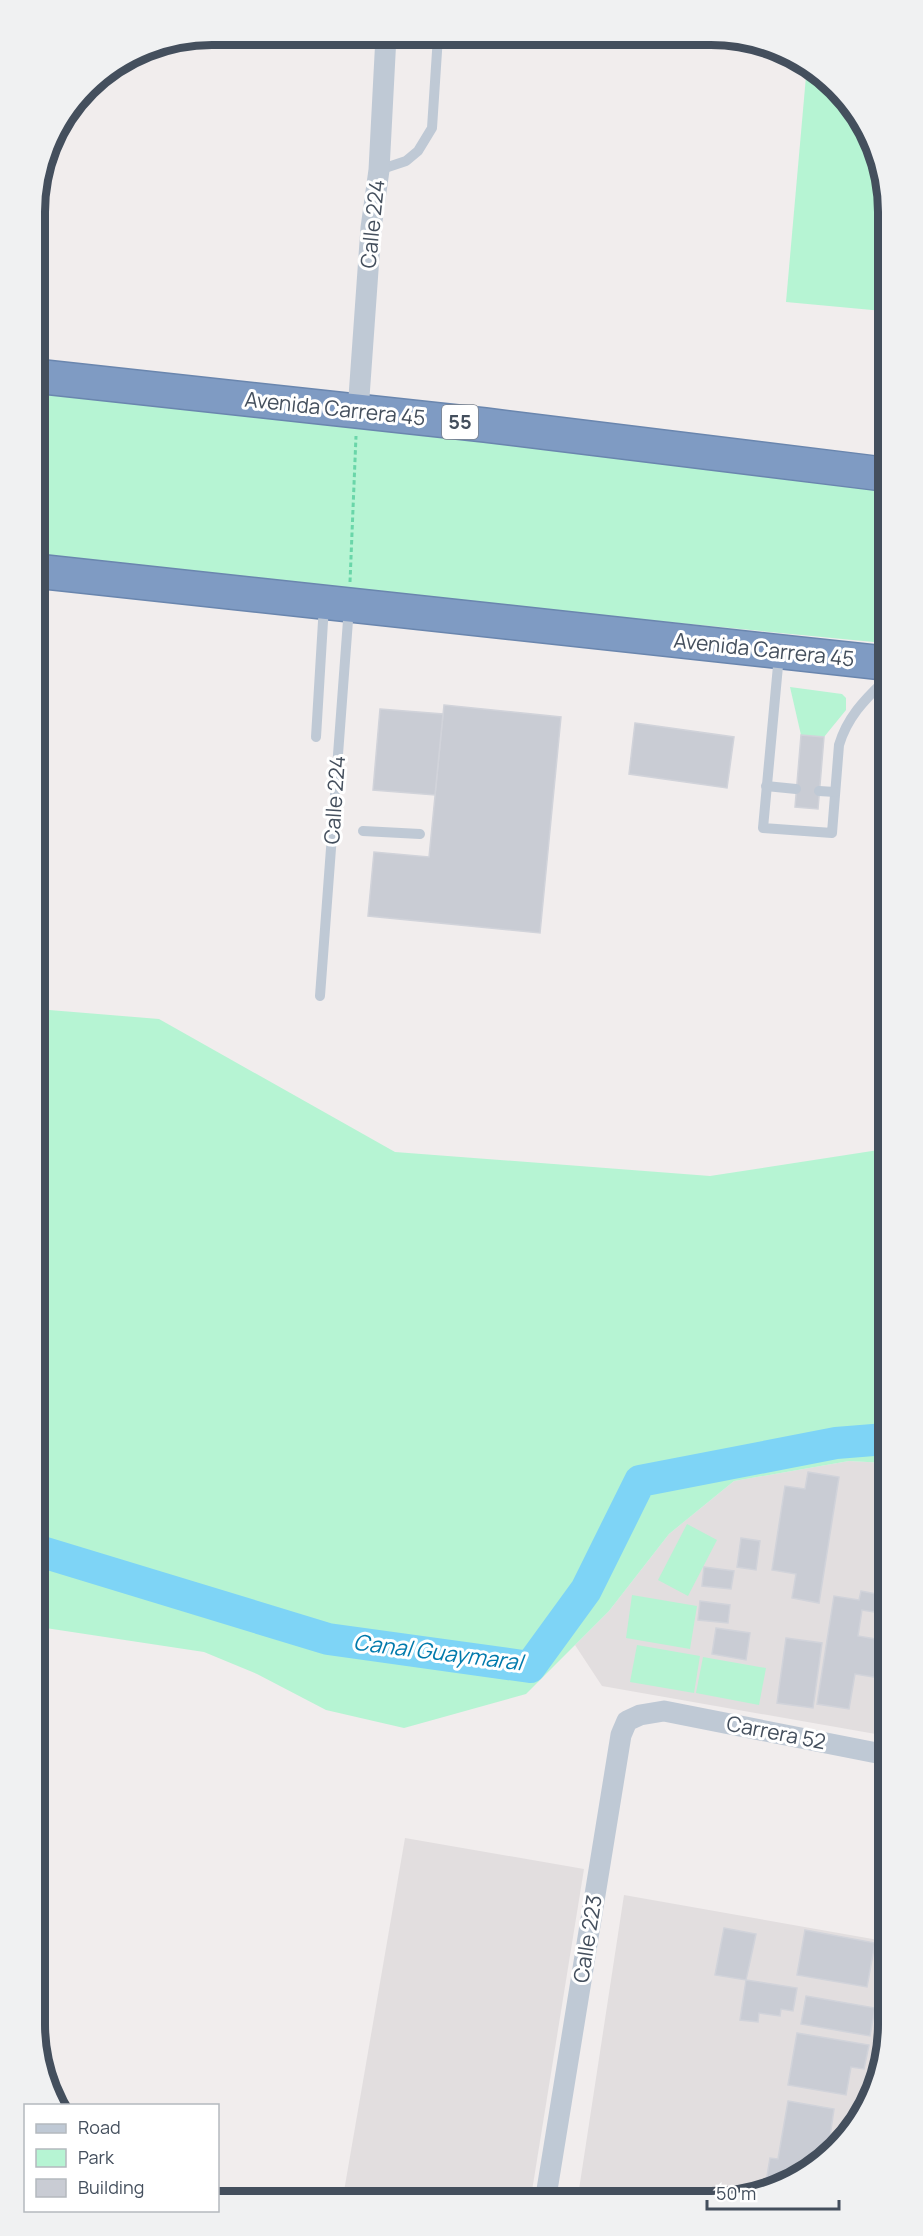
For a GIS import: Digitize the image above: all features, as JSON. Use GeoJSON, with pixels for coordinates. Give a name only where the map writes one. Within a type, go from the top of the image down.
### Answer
{"type":"FeatureCollection","features":[{"type":"Feature","properties":{"kind":"highway","name":"Avenida Carrera 45"},"geometry":{"type":"LineString","coordinates":[[45,377],[357,411],[878,473]]}},
{"type":"Feature","properties":{"kind":"highway","name":"Avenida Carrera 45"},"geometry":{"type":"LineString","coordinates":[[45,572],[878,662]]}},
{"type":"Feature","properties":{"kind":"street","name":"Calle 224"},"geometry":{"type":"LineString","coordinates":[[357,411],[371,228],[379,170],[386,45]]}},
{"type":"Feature","properties":{"kind":"street","name":"Carrera 52"},"geometry":{"type":"LineString","coordinates":[[664,1711],[878,1753]]}},
{"type":"Feature","properties":{"kind":"street","name":"Calle 223"},"geometry":{"type":"LineString","coordinates":[[547,2191],[621,1735],[627,1720],[640,1714],[664,1711]]}},
{"type":"Feature","properties":{"kind":"lane"},"geometry":{"type":"LineString","coordinates":[[379,170],[406,160],[418,151],[432,128],[437,45]]}},
{"type":"Feature","properties":{"kind":"lane"},"geometry":{"type":"LineString","coordinates":[[316,737],[337,603]]}},
{"type":"Feature","properties":{"kind":"lane","name":"Calle 224"},"geometry":{"type":"LineString","coordinates":[[320,996],[337,603]]}},
{"type":"Feature","properties":{"kind":"lane"},"geometry":{"type":"LineString","coordinates":[[779,652],[763,828],[832,833],[842,734],[858,708],[878,687]]}},
{"type":"Feature","properties":{"kind":"lane"},"geometry":{"type":"LineString","coordinates":[[766,786],[796,789]]}},
{"type":"Feature","properties":{"kind":"lane"},"geometry":{"type":"LineString","coordinates":[[819,791],[835,792]]}},
{"type":"Feature","properties":{"kind":"lane"},"geometry":{"type":"LineString","coordinates":[[363,831],[420,834]]}},
{"type":"Feature","properties":{"kind":"path"},"geometry":{"type":"LineString","coordinates":[[337,603],[357,411]]}},
{"type":"Feature","properties":{"kind":"shaded area"},"geometry":{"type":"Polygon","coordinates":[[[849,1461],[878,1463],[878,1734],[602,1686],[575,1645],[609,1611],[669,1534],[734,1481],[849,1461]]]}},
{"type":"Feature","properties":{"kind":"shaded area"},"geometry":{"type":"Polygon","coordinates":[[[405,1838],[584,1869],[532,2191],[344,2191],[405,1838]]]}},
{"type":"Feature","properties":{"kind":"shaded area"},"geometry":{"type":"Polygon","coordinates":[[[624,1895],[878,1940],[878,2035],[875,2057],[856,2108],[844,2126],[821,2150],[795,2169],[755,2185],[733,2190],[579,2191],[624,1895]]]}},
{"type":"Feature","properties":{"kind":"green space"},"geometry":{"type":"Polygon","coordinates":[[[806,74],[844,110],[856,128],[872,168],[877,190],[878,212],[878,311],[786,302],[806,74]]]}},
{"type":"Feature","properties":{"kind":"green space"},"geometry":{"type":"Polygon","coordinates":[[[45,393],[878,484],[878,642],[400,596],[45,557],[45,393]]]}},
{"type":"Feature","properties":{"kind":"green space"},"geometry":{"type":"Polygon","coordinates":[[[790,687],[842,694],[846,698],[846,710],[824,737],[801,735],[790,687]]]}},
{"type":"Feature","properties":{"kind":"green space"},"geometry":{"type":"Polygon","coordinates":[[[45,1010],[159,1019],[395,1152],[710,1176],[878,1150],[878,1463],[849,1461],[734,1481],[669,1534],[609,1611],[526,1694],[404,1728],[326,1710],[257,1674],[204,1652],[45,1628],[45,1010]]]}},
{"type":"Feature","properties":{"kind":"green space"},"geometry":{"type":"Polygon","coordinates":[[[687,1524],[717,1540],[688,1596],[658,1580],[687,1524]]]}},
{"type":"Feature","properties":{"kind":"green space"},"geometry":{"type":"Polygon","coordinates":[[[632,1595],[697,1606],[690,1649],[626,1638],[632,1595]]]}},
{"type":"Feature","properties":{"kind":"green space"},"geometry":{"type":"Polygon","coordinates":[[[637,1645],[700,1656],[694,1693],[630,1682],[637,1645]]]}},
{"type":"Feature","properties":{"kind":"green space"},"geometry":{"type":"Polygon","coordinates":[[[703,1657],[766,1668],[759,1705],[696,1693],[703,1657]]]}},
{"type":"Feature","properties":{"kind":"building"},"geometry":{"type":"Polygon","coordinates":[[[444,705],[561,717],[540,933],[368,916],[374,852],[429,857],[444,705]]]}},
{"type":"Feature","properties":{"kind":"building"},"geometry":{"type":"Polygon","coordinates":[[[380,709],[443,714],[435,795],[373,790],[380,709]]]}},
{"type":"Feature","properties":{"kind":"building"},"geometry":{"type":"Polygon","coordinates":[[[635,723],[734,737],[727,788],[629,774],[635,723]]]}},
{"type":"Feature","properties":{"kind":"building"},"geometry":{"type":"Polygon","coordinates":[[[801,735],[824,737],[818,809],[795,807],[801,735]]]}},
{"type":"Feature","properties":{"kind":"building"},"geometry":{"type":"Polygon","coordinates":[[[808,1472],[839,1477],[819,1603],[792,1598],[796,1574],[772,1570],[785,1486],[805,1489],[808,1472]]]}},
{"type":"Feature","properties":{"kind":"building"},"geometry":{"type":"Polygon","coordinates":[[[741,1538],[760,1541],[756,1570],[737,1567],[741,1538]]]}},
{"type":"Feature","properties":{"kind":"building"},"geometry":{"type":"Polygon","coordinates":[[[704,1567],[734,1571],[731,1589],[702,1586],[704,1567]]]}},
{"type":"Feature","properties":{"kind":"building"},"geometry":{"type":"Polygon","coordinates":[[[861,1591],[878,1594],[878,1613],[862,1610],[858,1636],[878,1639],[878,1678],[855,1674],[849,1709],[817,1704],[834,1596],[859,1600],[861,1591]]]}},
{"type":"Feature","properties":{"kind":"building"},"geometry":{"type":"Polygon","coordinates":[[[700,1601],[730,1605],[728,1623],[698,1620],[700,1601]]]}},
{"type":"Feature","properties":{"kind":"building"},"geometry":{"type":"Polygon","coordinates":[[[716,1628],[750,1633],[746,1660],[712,1654],[716,1628]]]}},
{"type":"Feature","properties":{"kind":"building"},"geometry":{"type":"Polygon","coordinates":[[[786,1638],[822,1643],[813,1708],[777,1703],[786,1638]]]}},
{"type":"Feature","properties":{"kind":"building"},"geometry":{"type":"Polygon","coordinates":[[[724,1928],[756,1934],[746,1980],[715,1975],[724,1928]]]}},
{"type":"Feature","properties":{"kind":"building"},"geometry":{"type":"Polygon","coordinates":[[[805,1930],[875,1943],[867,1987],[797,1975],[805,1930]]]}},
{"type":"Feature","properties":{"kind":"building"},"geometry":{"type":"Polygon","coordinates":[[[746,1980],[797,1988],[793,2011],[781,2009],[780,2016],[759,2013],[758,2022],[740,2020],[746,1980]]]}},
{"type":"Feature","properties":{"kind":"building"},"geometry":{"type":"Polygon","coordinates":[[[806,1996],[875,2008],[870,2036],[801,2024],[806,1996]]]}},
{"type":"Feature","properties":{"kind":"building"},"geometry":{"type":"Polygon","coordinates":[[[797,2033],[869,2045],[864,2069],[851,2067],[846,2095],[788,2085],[797,2033]]]}},
{"type":"Feature","properties":{"kind":"building"},"geometry":{"type":"Polygon","coordinates":[[[788,2101],[834,2109],[829,2142],[795,2169],[766,2181],[770,2158],[778,2159],[788,2101]]]}},
{"type":"Feature","properties":{"kind":"waterway","name":"Canal Guaymaral"},"geometry":{"type":"LineString","coordinates":[[45,1553],[328,1639],[530,1667],[586,1590],[640,1481],[836,1443],[878,1440]]}}]}
